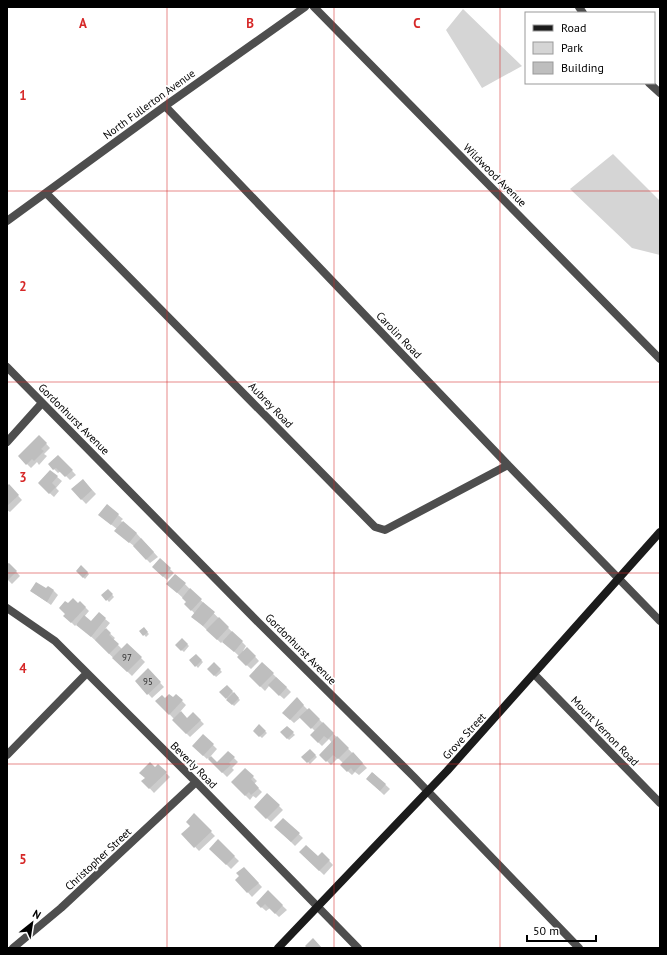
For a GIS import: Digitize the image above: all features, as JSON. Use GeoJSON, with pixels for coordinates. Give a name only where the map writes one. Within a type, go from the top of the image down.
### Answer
{"type":"FeatureCollection","features":[{"type":"Feature","properties":{"kind":"main road","name":"Grove Street"},"geometry":{"type":"LineString","coordinates":[[278,948],[428,791],[660,532]]}},
{"type":"Feature","properties":{"kind":"street","name":"North Fullerton Avenue"},"geometry":{"type":"LineString","coordinates":[[7,221],[165,106],[305,7]]}},
{"type":"Feature","properties":{"kind":"street","name":"Wildwood Avenue"},"geometry":{"type":"LineString","coordinates":[[314,7],[660,359]]}},
{"type":"Feature","properties":{"kind":"street"},"geometry":{"type":"LineString","coordinates":[[650,84],[660,93]]}},
{"type":"Feature","properties":{"kind":"street","name":"Carolin Road"},"geometry":{"type":"LineString","coordinates":[[165,106],[508,465],[660,621]]}},
{"type":"Feature","properties":{"kind":"street","name":"Aubrey Road"},"geometry":{"type":"LineString","coordinates":[[46,193],[375,527],[385,530],[508,465]]}},
{"type":"Feature","properties":{"kind":"street","name":"Gordonhurst Avenue"},"geometry":{"type":"LineString","coordinates":[[7,367],[259,623],[428,791],[579,948]]}},
{"type":"Feature","properties":{"kind":"street"},"geometry":{"type":"LineString","coordinates":[[7,442],[42,403]]}},
{"type":"Feature","properties":{"kind":"street","name":"Beverly Road"},"geometry":{"type":"LineString","coordinates":[[7,608],[55,641],[196,782],[316,907],[358,948]]}},
{"type":"Feature","properties":{"kind":"street"},"geometry":{"type":"LineString","coordinates":[[7,756],[87,673]]}},
{"type":"Feature","properties":{"kind":"street","name":"Mount Vernon Road"},"geometry":{"type":"LineString","coordinates":[[534,674],[660,803]]}},
{"type":"Feature","properties":{"kind":"street","name":"Christopher Street"},"geometry":{"type":"LineString","coordinates":[[13,948],[61,908],[196,782]]}},
{"type":"Feature","properties":{"kind":"green space"},"geometry":{"type":"Polygon","coordinates":[[[463,9],[522,66],[482,88],[446,30],[463,9]]]}},
{"type":"Feature","properties":{"kind":"green space"},"geometry":{"type":"Polygon","coordinates":[[[613,154],[660,201],[660,255],[632,248],[570,189],[613,154]]]}},
{"type":"Feature","properties":{"kind":"building"},"geometry":{"type":"Polygon","coordinates":[[[39,435],[47,443],[41,449],[44,451],[34,461],[32,459],[26,465],[18,456],[39,435]]]}},
{"type":"Feature","properties":{"kind":"building"},"geometry":{"type":"Polygon","coordinates":[[[58,455],[73,470],[65,477],[56,468],[53,470],[48,464],[58,455]]]}},
{"type":"Feature","properties":{"kind":"building"},"geometry":{"type":"Polygon","coordinates":[[[50,470],[58,476],[52,483],[56,487],[49,494],[38,483],[50,470]]]}},
{"type":"Feature","properties":{"kind":"building"},"geometry":{"type":"Polygon","coordinates":[[[83,479],[92,490],[81,500],[71,489],[83,479]]]}},
{"type":"Feature","properties":{"kind":"building"},"geometry":{"type":"Polygon","coordinates":[[[9,484],[19,495],[7,506],[7,486],[9,484]]]}},
{"type":"Feature","properties":{"kind":"building"},"geometry":{"type":"Polygon","coordinates":[[[107,504],[119,514],[111,525],[98,515],[107,504]]]}},
{"type":"Feature","properties":{"kind":"building"},"geometry":{"type":"Polygon","coordinates":[[[123,521],[137,533],[129,543],[114,531],[123,521]]]}},
{"type":"Feature","properties":{"kind":"building"},"geometry":{"type":"Polygon","coordinates":[[[141,538],[154,552],[146,560],[133,546],[141,538]]]}},
{"type":"Feature","properties":{"kind":"building"},"geometry":{"type":"Polygon","coordinates":[[[160,558],[171,568],[163,577],[152,567],[160,558]]]}},
{"type":"Feature","properties":{"kind":"building"},"geometry":{"type":"Polygon","coordinates":[[[9,563],[17,571],[7,581],[7,564],[9,563]]]}},
{"type":"Feature","properties":{"kind":"building"},"geometry":{"type":"Polygon","coordinates":[[[81,565],[88,572],[83,578],[76,571],[81,565]]]}},
{"type":"Feature","properties":{"kind":"building"},"geometry":{"type":"Polygon","coordinates":[[[175,574],[186,583],[177,593],[166,584],[175,574]]]}},
{"type":"Feature","properties":{"kind":"building"},"geometry":{"type":"Polygon","coordinates":[[[36,582],[46,588],[48,586],[54,590],[47,602],[30,591],[36,582]]]}},
{"type":"Feature","properties":{"kind":"building"},"geometry":{"type":"Polygon","coordinates":[[[190,588],[202,599],[191,611],[184,604],[186,602],[182,598],[190,588]]]}},
{"type":"Feature","properties":{"kind":"building"},"geometry":{"type":"Polygon","coordinates":[[[108,589],[113,594],[106,601],[101,595],[108,589]]]}},
{"type":"Feature","properties":{"kind":"building"},"geometry":{"type":"Polygon","coordinates":[[[73,598],[78,603],[80,601],[86,607],[71,623],[63,616],[65,614],[59,608],[65,601],[68,603],[73,598]]]}},
{"type":"Feature","properties":{"kind":"building"},"geometry":{"type":"Polygon","coordinates":[[[203,602],[215,612],[203,626],[191,617],[203,602]]]}},
{"type":"Feature","properties":{"kind":"building"},"geometry":{"type":"Polygon","coordinates":[[[99,612],[106,618],[91,637],[76,625],[84,615],[91,621],[99,612]]]}},
{"type":"Feature","properties":{"kind":"building"},"geometry":{"type":"Polygon","coordinates":[[[219,617],[229,627],[217,640],[206,630],[219,617]]]}},
{"type":"Feature","properties":{"kind":"building"},"geometry":{"type":"Polygon","coordinates":[[[144,627],[148,632],[143,636],[139,631],[144,627]]]}},
{"type":"Feature","properties":{"kind":"building"},"geometry":{"type":"Polygon","coordinates":[[[106,628],[111,633],[109,635],[119,644],[109,654],[95,640],[106,628]]]}},
{"type":"Feature","properties":{"kind":"building"},"geometry":{"type":"Polygon","coordinates":[[[232,631],[243,641],[234,652],[222,642],[232,631]]]}},
{"type":"Feature","properties":{"kind":"building"},"geometry":{"type":"Polygon","coordinates":[[[182,638],[188,644],[181,651],[175,645],[182,638]]]}},
{"type":"Feature","properties":{"kind":"building"},"geometry":{"type":"Polygon","coordinates":[[[127,643],[142,657],[127,672],[112,658],[127,643]]]}},
{"type":"Feature","properties":{"kind":"building"},"geometry":{"type":"Polygon","coordinates":[[[247,647],[256,656],[246,666],[237,657],[247,647]]]}},
{"type":"Feature","properties":{"kind":"building"},"geometry":{"type":"Polygon","coordinates":[[[196,654],[202,660],[195,667],[189,660],[196,654]]]}},
{"type":"Feature","properties":{"kind":"building"},"geometry":{"type":"Polygon","coordinates":[[[214,662],[221,669],[214,676],[207,669],[214,662]]]}},
{"type":"Feature","properties":{"kind":"building"},"geometry":{"type":"Polygon","coordinates":[[[262,662],[274,673],[260,687],[249,676],[262,662]]]}},
{"type":"Feature","properties":{"kind":"building"},"geometry":{"type":"Polygon","coordinates":[[[148,668],[161,682],[147,695],[135,681],[148,668]]]}},
{"type":"Feature","properties":{"kind":"building"},"geometry":{"type":"Polygon","coordinates":[[[276,677],[287,687],[279,696],[268,685],[276,677]]]}},
{"type":"Feature","properties":{"kind":"building"},"geometry":{"type":"Polygon","coordinates":[[[227,685],[233,691],[226,699],[219,692],[227,685]]]}},
{"type":"Feature","properties":{"kind":"building"},"geometry":{"type":"Polygon","coordinates":[[[234,692],[239,698],[232,705],[226,700],[234,692]]]}},
{"type":"Feature","properties":{"kind":"building"},"geometry":{"type":"Polygon","coordinates":[[[169,694],[173,697],[176,694],[183,700],[169,715],[155,701],[162,695],[165,698],[169,694]]]}},
{"type":"Feature","properties":{"kind":"building"},"geometry":{"type":"Polygon","coordinates":[[[297,697],[304,705],[290,720],[282,713],[297,697]]]}},
{"type":"Feature","properties":{"kind":"building"},"geometry":{"type":"Polygon","coordinates":[[[309,708],[320,719],[311,729],[299,717],[309,708]]]}},
{"type":"Feature","properties":{"kind":"building"},"geometry":{"type":"Polygon","coordinates":[[[181,711],[187,718],[193,712],[201,720],[186,734],[172,720],[181,711]]]}},
{"type":"Feature","properties":{"kind":"building"},"geometry":{"type":"Polygon","coordinates":[[[323,722],[334,733],[328,739],[324,736],[318,743],[310,735],[323,722]]]}},
{"type":"Feature","properties":{"kind":"building"},"geometry":{"type":"Polygon","coordinates":[[[259,724],[266,731],[259,737],[253,731],[259,724]]]}},
{"type":"Feature","properties":{"kind":"building"},"geometry":{"type":"Polygon","coordinates":[[[287,726],[294,732],[287,739],[280,732],[287,726]]]}},
{"type":"Feature","properties":{"kind":"building"},"geometry":{"type":"Polygon","coordinates":[[[203,734],[214,744],[203,756],[192,746],[203,734]]]}},
{"type":"Feature","properties":{"kind":"building"},"geometry":{"type":"Polygon","coordinates":[[[337,736],[349,748],[338,759],[333,755],[326,762],[319,755],[337,736]]]}},
{"type":"Feature","properties":{"kind":"building"},"geometry":{"type":"Polygon","coordinates":[[[310,749],[316,755],[307,763],[301,757],[310,749]]]}},
{"type":"Feature","properties":{"kind":"building"},"geometry":{"type":"Polygon","coordinates":[[[228,751],[235,757],[229,763],[231,765],[222,773],[208,759],[211,756],[217,762],[228,751]]]}},
{"type":"Feature","properties":{"kind":"building"},"geometry":{"type":"Polygon","coordinates":[[[353,752],[363,763],[354,772],[351,768],[347,772],[340,765],[353,752]]]}},
{"type":"Feature","properties":{"kind":"building"},"geometry":{"type":"Polygon","coordinates":[[[150,762],[155,767],[158,764],[167,772],[149,789],[141,781],[145,778],[139,773],[150,762]]]}},
{"type":"Feature","properties":{"kind":"building"},"geometry":{"type":"Polygon","coordinates":[[[245,768],[254,776],[251,779],[259,788],[251,795],[249,792],[245,796],[231,782],[245,768]]]}},
{"type":"Feature","properties":{"kind":"building"},"geometry":{"type":"Polygon","coordinates":[[[372,772],[386,784],[380,791],[366,779],[372,772]]]}},
{"type":"Feature","properties":{"kind":"building"},"geometry":{"type":"Polygon","coordinates":[[[267,793],[280,805],[266,819],[254,807],[267,793]]]}},
{"type":"Feature","properties":{"kind":"building"},"geometry":{"type":"Polygon","coordinates":[[[194,813],[212,831],[194,848],[181,834],[190,826],[186,822],[194,813]]]}},
{"type":"Feature","properties":{"kind":"building"},"geometry":{"type":"Polygon","coordinates":[[[283,818],[300,833],[291,842],[274,827],[283,818]]]}},
{"type":"Feature","properties":{"kind":"building"},"geometry":{"type":"Polygon","coordinates":[[[218,839],[235,856],[226,865],[209,849],[218,839]]]}},
{"type":"Feature","properties":{"kind":"building"},"geometry":{"type":"Polygon","coordinates":[[[306,845],[318,856],[322,852],[330,860],[319,871],[299,852],[306,845]]]}},
{"type":"Feature","properties":{"kind":"building"},"geometry":{"type":"Polygon","coordinates":[[[244,867],[259,883],[247,893],[235,880],[239,876],[236,873],[244,867]]]}},
{"type":"Feature","properties":{"kind":"building"},"geometry":{"type":"Polygon","coordinates":[[[268,890],[283,905],[275,914],[265,904],[261,908],[256,903],[268,890]]]}},
{"type":"Feature","properties":{"kind":"building"},"geometry":{"type":"Polygon","coordinates":[[[313,938],[322,948],[307,948],[305,946],[313,938]]]}}]}
